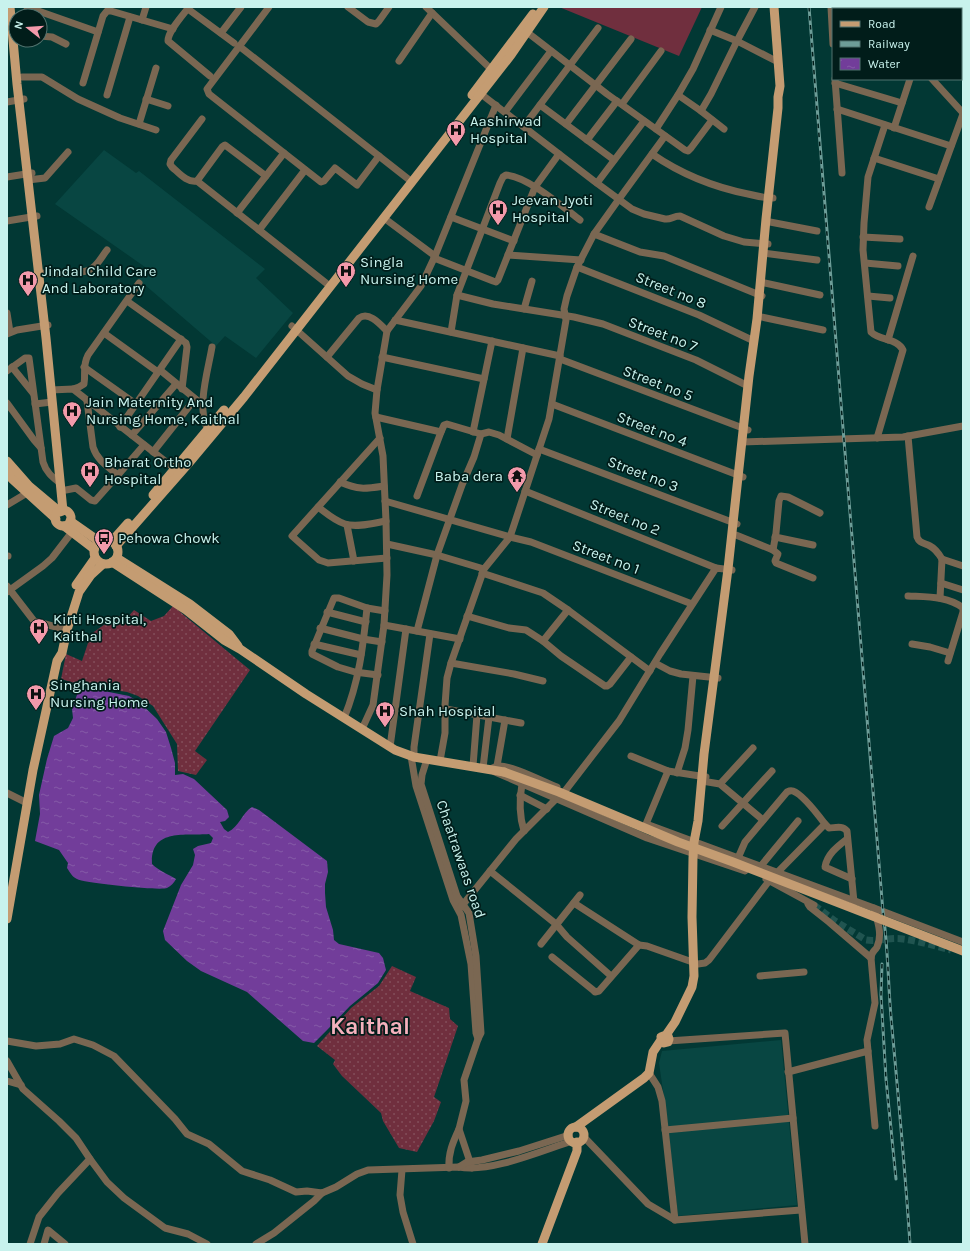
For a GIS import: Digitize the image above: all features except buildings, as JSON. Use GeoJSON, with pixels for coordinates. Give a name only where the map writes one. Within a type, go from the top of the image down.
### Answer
{"type":"FeatureCollection","features":[{"type":"Feature","properties":{"kind":"main road"},"geometry":{"type":"LineString","coordinates":[[525,31],[538,7]]}},
{"type":"Feature","properties":{"kind":"main road"},"geometry":{"type":"LineString","coordinates":[[178,471],[208,430],[294,328],[354,252],[544,7]]}},
{"type":"Feature","properties":{"kind":"main road"},"geometry":{"type":"LineString","coordinates":[[542,1244],[577,1151],[577,1135],[650,1074],[653,1052],[666,1039],[692,987],[694,977],[696,964],[697,843],[741,477],[771,198],[781,132],[783,92],[780,86],[774,7]]}},
{"type":"Feature","properties":{"kind":"main road"},"geometry":{"type":"LineString","coordinates":[[15,48],[47,325],[63,486],[63,517]]}},
{"type":"Feature","properties":{"kind":"main road"},"geometry":{"type":"LineString","coordinates":[[19,48],[22,76],[21,99]]}},
{"type":"Feature","properties":{"kind":"main road"},"geometry":{"type":"LineString","coordinates":[[114,543],[244,397],[326,283],[384,218],[410,180],[481,94],[494,72]]}},
{"type":"Feature","properties":{"kind":"main road"},"geometry":{"type":"LineString","coordinates":[[766,243],[770,222],[771,198]]}},
{"type":"Feature","properties":{"kind":"main road"},"geometry":{"type":"LineString","coordinates":[[746,430],[748,386],[759,317]]}},
{"type":"Feature","properties":{"kind":"main road"},"geometry":{"type":"LineString","coordinates":[[53,390],[52,402],[63,486]]}},
{"type":"Feature","properties":{"kind":"main road"},"geometry":{"type":"LineString","coordinates":[[7,461],[30,486],[103,555]]}},
{"type":"Feature","properties":{"kind":"main road"},"geometry":{"type":"LineString","coordinates":[[7,472],[12,479],[27,493],[63,517],[72,532],[103,555],[175,598],[190,604],[229,634],[240,650],[395,750],[427,759],[493,769],[559,792],[678,842],[960,947]]}},
{"type":"Feature","properties":{"kind":"main road"},"geometry":{"type":"LineString","coordinates":[[730,569],[736,535],[735,523]]}},
{"type":"Feature","properties":{"kind":"main road"},"geometry":{"type":"LineString","coordinates":[[7,919],[9,891],[33,770],[57,661],[55,653],[79,592],[103,555],[107,540],[114,543],[118,553],[103,555]]}},
{"type":"Feature","properties":{"kind":"street"},"geometry":{"type":"LineString","coordinates":[[27,7],[98,32]]}},
{"type":"Feature","properties":{"kind":"street"},"geometry":{"type":"LineString","coordinates":[[142,20],[146,7]]}},
{"type":"Feature","properties":{"kind":"street"},"geometry":{"type":"LineString","coordinates":[[220,33],[241,7]]}},
{"type":"Feature","properties":{"kind":"street"},"geometry":{"type":"LineString","coordinates":[[269,7],[236,45],[207,89],[207,92],[320,181],[323,182],[333,169],[336,168],[357,185],[379,156]]}},
{"type":"Feature","properties":{"kind":"street"},"geometry":{"type":"LineString","coordinates":[[348,7],[368,22],[376,24],[389,7]]}},
{"type":"Feature","properties":{"kind":"street"},"geometry":{"type":"LineString","coordinates":[[426,7],[494,72]]}},
{"type":"Feature","properties":{"kind":"street"},"geometry":{"type":"LineString","coordinates":[[656,129],[693,69],[721,7]]}},
{"type":"Feature","properties":{"kind":"street"},"geometry":{"type":"LineString","coordinates":[[701,111],[755,7]]}},
{"type":"Feature","properties":{"kind":"street"},"geometry":{"type":"LineString","coordinates":[[831,7],[832,26]]}},
{"type":"Feature","properties":{"kind":"street"},"geometry":{"type":"LineString","coordinates":[[210,76],[168,42],[172,29],[188,8],[410,180]]}},
{"type":"Feature","properties":{"kind":"street"},"geometry":{"type":"LineString","coordinates":[[84,84],[98,32],[103,16],[107,10],[172,29]]}},
{"type":"Feature","properties":{"kind":"street"},"geometry":{"type":"LineString","coordinates":[[399,61],[432,13]]}},
{"type":"Feature","properties":{"kind":"street"},"geometry":{"type":"LineString","coordinates":[[107,95],[130,16]]}},
{"type":"Feature","properties":{"kind":"street"},"geometry":{"type":"LineString","coordinates":[[524,126],[598,28]]}},
{"type":"Feature","properties":{"kind":"street"},"geometry":{"type":"LineString","coordinates":[[710,30],[737,41],[778,62]]}},
{"type":"Feature","properties":{"kind":"street"},"geometry":{"type":"LineString","coordinates":[[525,31],[685,150],[688,151],[691,148],[712,120]]}},
{"type":"Feature","properties":{"kind":"street"},"geometry":{"type":"LineString","coordinates":[[48,37],[66,44]]}},
{"type":"Feature","properties":{"kind":"street"},"geometry":{"type":"LineString","coordinates":[[566,124],[631,39]]}},
{"type":"Feature","properties":{"kind":"street"},"geometry":{"type":"LineString","coordinates":[[505,112],[551,51]]}},
{"type":"Feature","properties":{"kind":"street"},"geometry":{"type":"LineString","coordinates":[[587,140],[661,51]]}},
{"type":"Feature","properties":{"kind":"street"},"geometry":{"type":"LineString","coordinates":[[139,124],[156,68]]}},
{"type":"Feature","properties":{"kind":"street"},"geometry":{"type":"LineString","coordinates":[[22,76],[42,77],[78,99],[120,118],[156,130]]}},
{"type":"Feature","properties":{"kind":"street"},"geometry":{"type":"LineString","coordinates":[[894,128],[910,80]]}},
{"type":"Feature","properties":{"kind":"street"},"geometry":{"type":"LineString","coordinates":[[929,207],[963,113],[933,80]]}},
{"type":"Feature","properties":{"kind":"street"},"geometry":{"type":"LineString","coordinates":[[842,173],[835,81],[902,103]]}},
{"type":"Feature","properties":{"kind":"street"},"geometry":{"type":"LineString","coordinates":[[481,94],[632,209],[644,214],[668,220],[675,216],[680,216],[724,236],[744,242],[766,243]]}},
{"type":"Feature","properties":{"kind":"street"},"geometry":{"type":"LineString","coordinates":[[678,95],[724,129]]}},
{"type":"Feature","properties":{"kind":"street"},"geometry":{"type":"LineString","coordinates":[[7,102],[21,99]]}},
{"type":"Feature","properties":{"kind":"street"},"geometry":{"type":"LineString","coordinates":[[146,99],[168,106]]}},
{"type":"Feature","properties":{"kind":"street"},"geometry":{"type":"LineString","coordinates":[[362,729],[373,705],[385,611],[387,544],[383,456],[375,413],[377,390],[387,331],[421,286],[451,217],[496,105]]}},
{"type":"Feature","properties":{"kind":"street"},"geometry":{"type":"LineString","coordinates":[[540,105],[614,160]]}},
{"type":"Feature","properties":{"kind":"street"},"geometry":{"type":"LineString","coordinates":[[837,109],[951,146]]}},
{"type":"Feature","properties":{"kind":"street"},"geometry":{"type":"LineString","coordinates":[[202,119],[171,160],[170,164],[187,180],[197,182],[326,283]]}},
{"type":"Feature","properties":{"kind":"street"},"geometry":{"type":"LineString","coordinates":[[598,183],[644,121]]}},
{"type":"Feature","properties":{"kind":"street"},"geometry":{"type":"LineString","coordinates":[[877,438],[902,350],[900,346],[871,332],[863,237],[868,177],[885,125]]}},
{"type":"Feature","properties":{"kind":"street"},"geometry":{"type":"LineString","coordinates":[[440,761],[445,733],[447,678],[451,662],[483,571],[510,537],[549,419],[566,320],[564,309],[565,302],[577,267],[594,234],[665,136]]}},
{"type":"Feature","properties":{"kind":"street"},"geometry":{"type":"LineString","coordinates":[[197,182],[225,145],[266,176]]}},
{"type":"Feature","properties":{"kind":"street"},"geometry":{"type":"LineString","coordinates":[[7,177],[45,178],[68,152]]}},
{"type":"Feature","properties":{"kind":"street"},"geometry":{"type":"LineString","coordinates":[[237,213],[284,153]]}},
{"type":"Feature","properties":{"kind":"street"},"geometry":{"type":"LineString","coordinates":[[384,218],[434,257],[496,282],[535,187],[559,154]]}},
{"type":"Feature","properties":{"kind":"street"},"geometry":{"type":"LineString","coordinates":[[652,154],[669,166],[698,180],[729,190],[771,198]]}},
{"type":"Feature","properties":{"kind":"street"},"geometry":{"type":"LineString","coordinates":[[874,158],[939,179]]}},
{"type":"Feature","properties":{"kind":"street"},"geometry":{"type":"LineString","coordinates":[[258,230],[305,170]]}},
{"type":"Feature","properties":{"kind":"street"},"geometry":{"type":"LineString","coordinates":[[451,332],[457,295],[503,177],[506,175],[515,176],[529,183],[580,220]]}},
{"type":"Feature","properties":{"kind":"street"},"geometry":{"type":"LineString","coordinates":[[7,221],[34,216]]}},
{"type":"Feature","properties":{"kind":"street"},"geometry":{"type":"LineString","coordinates":[[451,217],[514,241]]}},
{"type":"Feature","properties":{"kind":"street"},"geometry":{"type":"LineString","coordinates":[[770,222],[816,231]]}},
{"type":"Feature","properties":{"kind":"street"},"geometry":{"type":"LineString","coordinates":[[594,234],[640,252],[664,256],[761,296]]}},
{"type":"Feature","properties":{"kind":"street"},"geometry":{"type":"LineString","coordinates":[[863,237],[900,239]]}},
{"type":"Feature","properties":{"kind":"street"},"geometry":{"type":"LineString","coordinates":[[41,273],[80,272],[90,269],[97,264],[107,250]]}},
{"type":"Feature","properties":{"kind":"street"},"geometry":{"type":"LineString","coordinates":[[765,253],[817,260]]}},
{"type":"Feature","properties":{"kind":"street"},"geometry":{"type":"LineString","coordinates":[[508,255],[581,260]]}},
{"type":"Feature","properties":{"kind":"street"},"geometry":{"type":"LineString","coordinates":[[888,340],[913,256]]}},
{"type":"Feature","properties":{"kind":"street"},"geometry":{"type":"LineString","coordinates":[[865,263],[898,266]]}},
{"type":"Feature","properties":{"kind":"street","name":"Street no 8"},"geometry":{"type":"LineString","coordinates":[[577,267],[699,315],[754,341]]}},
{"type":"Feature","properties":{"kind":"street"},"geometry":{"type":"LineString","coordinates":[[524,309],[532,281]]}},
{"type":"Feature","properties":{"kind":"street"},"geometry":{"type":"LineString","coordinates":[[53,390],[73,389],[84,384],[84,362],[139,283]]}},
{"type":"Feature","properties":{"kind":"street"},"geometry":{"type":"LineString","coordinates":[[762,283],[820,295]]}},
{"type":"Feature","properties":{"kind":"street","name":"Street no 7"},"geometry":{"type":"LineString","coordinates":[[457,295],[493,304],[574,317],[602,324],[664,346],[748,386]]}},
{"type":"Feature","properties":{"kind":"street"},"geometry":{"type":"LineString","coordinates":[[868,296],[890,298]]}},
{"type":"Feature","properties":{"kind":"street"},"geometry":{"type":"LineString","coordinates":[[127,301],[181,339],[187,345],[179,386],[132,435]]}},
{"type":"Feature","properties":{"kind":"street"},"geometry":{"type":"LineString","coordinates":[[7,313],[8,333],[47,325]]}},
{"type":"Feature","properties":{"kind":"street"},"geometry":{"type":"LineString","coordinates":[[327,357],[362,316],[370,316],[387,331]]}},
{"type":"Feature","properties":{"kind":"street"},"geometry":{"type":"LineString","coordinates":[[759,317],[823,330]]}},
{"type":"Feature","properties":{"kind":"street","name":"Street no 5"},"geometry":{"type":"LineString","coordinates":[[395,320],[523,348],[560,358],[746,430]]}},
{"type":"Feature","properties":{"kind":"street"},"geometry":{"type":"LineString","coordinates":[[294,328],[348,376],[377,390]]}},
{"type":"Feature","properties":{"kind":"street"},"geometry":{"type":"LineString","coordinates":[[104,333],[199,401]]}},
{"type":"Feature","properties":{"kind":"street"},"geometry":{"type":"LineString","coordinates":[[120,427],[181,339]]}},
{"type":"Feature","properties":{"kind":"street"},"geometry":{"type":"LineString","coordinates":[[473,432],[492,341]]}},
{"type":"Feature","properties":{"kind":"street"},"geometry":{"type":"LineString","coordinates":[[208,430],[204,423],[199,401],[212,347]]}},
{"type":"Feature","properties":{"kind":"street"},"geometry":{"type":"LineString","coordinates":[[506,439],[523,348]]}},
{"type":"Feature","properties":{"kind":"street"},"geometry":{"type":"LineString","coordinates":[[382,357],[484,379]]}},
{"type":"Feature","properties":{"kind":"street"},"geometry":{"type":"LineString","coordinates":[[33,393],[9,369],[25,358],[28,358],[45,469],[49,475],[63,486],[76,488],[91,500],[95,501],[144,445]]}},
{"type":"Feature","properties":{"kind":"street"},"geometry":{"type":"LineString","coordinates":[[84,367],[136,404]]}},
{"type":"Feature","properties":{"kind":"street"},"geometry":{"type":"LineString","coordinates":[[73,389],[178,471]]}},
{"type":"Feature","properties":{"kind":"street"},"geometry":{"type":"LineString","coordinates":[[87,401],[95,453],[99,459],[118,475]]}},
{"type":"Feature","properties":{"kind":"street"},"geometry":{"type":"LineString","coordinates":[[153,452],[199,401]]}},
{"type":"Feature","properties":{"kind":"street"},"geometry":{"type":"LineString","coordinates":[[35,404],[52,402]]}},
{"type":"Feature","properties":{"kind":"street"},"geometry":{"type":"LineString","coordinates":[[7,403],[41,448]]}},
{"type":"Feature","properties":{"kind":"street","name":"Street no 4"},"geometry":{"type":"LineString","coordinates":[[552,404],[741,477]]}},
{"type":"Feature","properties":{"kind":"street"},"geometry":{"type":"LineString","coordinates":[[376,417],[441,432],[417,496]]}},
{"type":"Feature","properties":{"kind":"street","name":"Street no 3"},"geometry":{"type":"LineString","coordinates":[[441,432],[444,425],[447,424],[481,434],[489,432],[538,452],[735,523]]}},
{"type":"Feature","properties":{"kind":"street"},"geometry":{"type":"LineString","coordinates":[[744,442],[908,436],[963,426]]}},
{"type":"Feature","properties":{"kind":"street"},"geometry":{"type":"LineString","coordinates":[[417,631],[437,555],[462,484],[474,457],[481,434]]}},
{"type":"Feature","properties":{"kind":"street"},"geometry":{"type":"LineString","coordinates":[[908,436],[917,537],[920,542],[932,547],[942,559],[940,598]]}},
{"type":"Feature","properties":{"kind":"street"},"geometry":{"type":"LineString","coordinates":[[380,438],[293,534],[293,538],[319,560],[328,564],[387,558]]}},
{"type":"Feature","properties":{"kind":"street"},"geometry":{"type":"LineString","coordinates":[[340,482],[354,488],[384,486]]}},
{"type":"Feature","properties":{"kind":"street","name":"Street no 2"},"geometry":{"type":"LineString","coordinates":[[525,491],[716,568],[730,569]]}},
{"type":"Feature","properties":{"kind":"street"},"geometry":{"type":"LineString","coordinates":[[7,505],[27,493]]}},
{"type":"Feature","properties":{"kind":"street"},"geometry":{"type":"LineString","coordinates":[[773,550],[776,537],[779,501],[781,496],[788,497],[820,513]]}},
{"type":"Feature","properties":{"kind":"street","name":"Street no 1"},"geometry":{"type":"LineString","coordinates":[[385,501],[531,542],[692,604]]}},
{"type":"Feature","properties":{"kind":"street"},"geometry":{"type":"LineString","coordinates":[[318,507],[338,521],[347,525],[386,521]]}},
{"type":"Feature","properties":{"kind":"street"},"geometry":{"type":"LineString","coordinates":[[347,525],[354,561]]}},
{"type":"Feature","properties":{"kind":"street"},"geometry":{"type":"LineString","coordinates":[[64,630],[34,621],[8,589],[43,566],[55,554],[72,532]]}},
{"type":"Feature","properties":{"kind":"street"},"geometry":{"type":"LineString","coordinates":[[736,535],[773,550],[778,554],[776,563],[813,578]]}},
{"type":"Feature","properties":{"kind":"street"},"geometry":{"type":"LineString","coordinates":[[776,537],[813,545]]}},
{"type":"Feature","properties":{"kind":"street"},"geometry":{"type":"LineString","coordinates":[[387,544],[437,555],[543,593],[650,671]]}},
{"type":"Feature","properties":{"kind":"street"},"geometry":{"type":"LineString","coordinates":[[942,559],[963,566]]}},
{"type":"Feature","properties":{"kind":"street"},"geometry":{"type":"LineString","coordinates":[[566,791],[619,721],[716,568]]}},
{"type":"Feature","properties":{"kind":"street"},"geometry":{"type":"LineString","coordinates":[[941,583],[963,590]]}},
{"type":"Feature","properties":{"kind":"street"},"geometry":{"type":"LineString","coordinates":[[908,596],[940,598],[957,604],[963,608],[948,661]]}},
{"type":"Feature","properties":{"kind":"street"},"geometry":{"type":"LineString","coordinates":[[378,675],[359,673],[338,667],[312,654],[312,651],[332,599],[336,598],[368,608],[385,611]]}},
{"type":"Feature","properties":{"kind":"street"},"geometry":{"type":"LineString","coordinates":[[344,718],[352,699],[359,673],[368,608]]}},
{"type":"Feature","properties":{"kind":"street"},"geometry":{"type":"LineString","coordinates":[[542,641],[568,610]]}},
{"type":"Feature","properties":{"kind":"street"},"geometry":{"type":"LineString","coordinates":[[327,612],[366,622]]}},
{"type":"Feature","properties":{"kind":"street"},"geometry":{"type":"LineString","coordinates":[[468,616],[509,628],[526,630],[605,686],[610,684],[630,657]]}},
{"type":"Feature","properties":{"kind":"street"},"geometry":{"type":"LineString","coordinates":[[384,625],[460,639]]}},
{"type":"Feature","properties":{"kind":"street"},"geometry":{"type":"LineString","coordinates":[[320,628],[363,639],[382,642]]}},
{"type":"Feature","properties":{"kind":"street"},"geometry":{"type":"LineString","coordinates":[[390,747],[406,629]]}},
{"type":"Feature","properties":{"kind":"street"},"geometry":{"type":"LineString","coordinates":[[430,634],[412,756],[416,786],[444,874],[453,900],[461,907]]}},
{"type":"Feature","properties":{"kind":"street"},"geometry":{"type":"LineString","coordinates":[[314,644],[361,655]]}},
{"type":"Feature","properties":{"kind":"street"},"geometry":{"type":"LineString","coordinates":[[912,644],[930,647],[950,653]]}},
{"type":"Feature","properties":{"kind":"street"},"geometry":{"type":"LineString","coordinates":[[451,662],[543,681]]}},
{"type":"Feature","properties":{"kind":"street"},"geometry":{"type":"LineString","coordinates":[[655,663],[670,671],[681,674],[716,678]]}},
{"type":"Feature","properties":{"kind":"street"},"geometry":{"type":"LineString","coordinates":[[676,773],[685,748],[693,676]]}},
{"type":"Feature","properties":{"kind":"street"},"geometry":{"type":"LineString","coordinates":[[446,709],[521,723]]}},
{"type":"Feature","properties":{"kind":"street"},"geometry":{"type":"LineString","coordinates":[[473,766],[477,715]]}},
{"type":"Feature","properties":{"kind":"street"},"geometry":{"type":"LineString","coordinates":[[489,717],[493,769],[500,775],[647,838],[732,866],[769,881],[811,903],[810,907],[871,958]]}},
{"type":"Feature","properties":{"kind":"street"},"geometry":{"type":"LineString","coordinates":[[493,769],[505,720]]}},
{"type":"Feature","properties":{"kind":"street"},"geometry":{"type":"LineString","coordinates":[[720,784],[753,748]]}},
{"type":"Feature","properties":{"kind":"street"},"geometry":{"type":"LineString","coordinates":[[631,756],[668,771],[720,784],[763,820]]}},
{"type":"Feature","properties":{"kind":"street","name":"Chaatrawaas road"},"geometry":{"type":"LineString","coordinates":[[427,759],[422,774],[422,784],[461,907]]}},
{"type":"Feature","properties":{"kind":"street"},"geometry":{"type":"LineString","coordinates":[[493,769],[503,766],[526,774],[646,824],[854,902],[874,908],[960,947]]}},
{"type":"Feature","properties":{"kind":"street"},"geometry":{"type":"LineString","coordinates":[[722,826],[772,770]]}},
{"type":"Feature","properties":{"kind":"street"},"geometry":{"type":"LineString","coordinates":[[646,824],[668,771]]}},
{"type":"Feature","properties":{"kind":"street"},"geometry":{"type":"LineString","coordinates":[[522,784],[519,801],[521,822],[524,832]]}},
{"type":"Feature","properties":{"kind":"street"},"geometry":{"type":"LineString","coordinates":[[738,858],[745,842],[763,820],[786,792],[793,791],[806,802],[829,828],[845,828],[848,833],[847,839],[854,902]]}},
{"type":"Feature","properties":{"kind":"street"},"geometry":{"type":"LineString","coordinates":[[7,793],[27,803]]}},
{"type":"Feature","properties":{"kind":"street"},"geometry":{"type":"LineString","coordinates":[[520,795],[547,809]]}},
{"type":"Feature","properties":{"kind":"street"},"geometry":{"type":"LineString","coordinates":[[449,1168],[451,1146],[459,1129],[466,1101],[464,1080],[478,1039],[476,1033],[471,964],[461,915],[461,907],[516,839],[556,799]]}},
{"type":"Feature","properties":{"kind":"street"},"geometry":{"type":"LineString","coordinates":[[760,867],[798,821]]}},
{"type":"Feature","properties":{"kind":"street"},"geometry":{"type":"LineString","coordinates":[[574,903],[639,945],[696,964],[704,964],[709,960],[769,881],[825,824]]}},
{"type":"Feature","properties":{"kind":"street"},"geometry":{"type":"LineString","coordinates":[[847,839],[831,852],[825,867],[852,879]]}},
{"type":"Feature","properties":{"kind":"street"},"geometry":{"type":"LineString","coordinates":[[490,871],[556,924],[567,937],[611,976]]}},
{"type":"Feature","properties":{"kind":"street"},"geometry":{"type":"LineString","coordinates":[[541,944],[580,895]]}},
{"type":"Feature","properties":{"kind":"street"},"geometry":{"type":"LineString","coordinates":[[874,908],[878,923],[879,937],[877,947],[871,953],[875,1003],[867,1040],[875,1126]]}},
{"type":"Feature","properties":{"kind":"street"},"geometry":{"type":"LineString","coordinates":[[552,958],[595,992],[599,991],[639,945]]}},
{"type":"Feature","properties":{"kind":"street"},"geometry":{"type":"LineString","coordinates":[[760,976],[804,972]]}},
{"type":"Feature","properties":{"kind":"street"},"geometry":{"type":"LineString","coordinates":[[666,1039],[785,1032],[805,1244]]}},
{"type":"Feature","properties":{"kind":"street"},"geometry":{"type":"LineString","coordinates":[[7,1042],[36,1046],[60,1044],[74,1039],[93,1045],[114,1056],[175,1119],[187,1134],[209,1144],[242,1171],[270,1180],[296,1192],[322,1192],[336,1187],[357,1174],[368,1170],[449,1168],[459,1167],[467,1162],[472,1165],[499,1164],[577,1135],[648,1204],[675,1220],[801,1210]]}},
{"type":"Feature","properties":{"kind":"street"},"geometry":{"type":"LineString","coordinates":[[788,1072],[868,1051]]}},
{"type":"Feature","properties":{"kind":"street"},"geometry":{"type":"LineString","coordinates":[[7,1061],[23,1089],[76,1138],[107,1182],[124,1198],[165,1228],[188,1234],[207,1244]]}},
{"type":"Feature","properties":{"kind":"street"},"geometry":{"type":"LineString","coordinates":[[650,1074],[658,1087],[660,1094],[675,1220]]}},
{"type":"Feature","properties":{"kind":"street"},"geometry":{"type":"LineString","coordinates":[[7,1081],[21,1085]]}},
{"type":"Feature","properties":{"kind":"street"},"geometry":{"type":"LineString","coordinates":[[665,1130],[793,1118]]}},
{"type":"Feature","properties":{"kind":"street"},"geometry":{"type":"LineString","coordinates":[[459,1129],[472,1165]]}},
{"type":"Feature","properties":{"kind":"street"},"geometry":{"type":"LineString","coordinates":[[30,1244],[39,1217],[90,1159]]}},
{"type":"Feature","properties":{"kind":"street"},"geometry":{"type":"LineString","coordinates":[[402,1170],[400,1195],[403,1212],[413,1244]]}},
{"type":"Feature","properties":{"kind":"street"},"geometry":{"type":"LineString","coordinates":[[256,1244],[274,1233],[314,1202],[322,1192]]}},
{"type":"Feature","properties":{"kind":"street"},"geometry":{"type":"LineString","coordinates":[[44,1244],[48,1230],[65,1244]]}},
{"type":"Feature","properties":{"kind":"shaded area"},"geometry":{"type":"Polygon","coordinates":[[[559,7],[702,7],[679,56],[559,7]]]}},
{"type":"Feature","properties":{"kind":"shaded area"},"geometry":{"type":"Polygon","coordinates":[[[104,150],[136,173],[139,171],[265,269],[256,278],[293,313],[256,358],[225,336],[216,346],[138,279],[145,267],[55,204],[104,150]]]}},
{"type":"Feature","properties":{"kind":"shaded area"},"geometry":{"type":"Polygon","coordinates":[[[173,606],[250,670],[195,751],[207,760],[196,775],[178,771],[177,744],[153,706],[138,696],[127,692],[81,685],[61,679],[66,654],[82,661],[91,634],[108,622],[119,616],[126,619],[134,610],[151,621],[164,616],[173,606]]]}},
{"type":"Feature","properties":{"kind":"shaded area"},"geometry":{"type":"Polygon","coordinates":[[[392,966],[416,977],[410,991],[449,1008],[450,1019],[458,1026],[434,1097],[441,1102],[434,1121],[417,1152],[399,1148],[383,1121],[381,1113],[342,1076],[333,1064],[335,1060],[317,1046],[351,1008],[379,986],[392,966]]]}},
{"type":"Feature","properties":{"kind":"shaded area"},"geometry":{"type":"Polygon","coordinates":[[[781,1040],[797,1205],[678,1216],[659,1063],[662,1051],[781,1040]]]}},
{"type":"Feature","properties":{"kind":"water"},"geometry":{"type":"Polygon","coordinates":[[[89,688],[129,696],[139,702],[157,719],[166,732],[175,763],[175,775],[183,774],[194,779],[227,810],[229,817],[225,821],[220,822],[224,829],[228,832],[235,827],[252,807],[259,810],[327,861],[328,872],[325,884],[326,907],[333,930],[334,940],[339,944],[379,953],[383,958],[386,970],[378,983],[350,1006],[314,1043],[303,1041],[247,992],[201,971],[187,961],[165,940],[163,931],[181,885],[193,865],[195,855],[193,849],[198,846],[211,843],[213,838],[209,834],[171,836],[163,839],[157,844],[153,852],[152,864],[176,879],[167,888],[161,889],[137,888],[77,879],[72,876],[67,868],[68,863],[59,850],[35,841],[40,814],[39,795],[54,736],[68,728],[73,718],[72,709],[78,692],[89,688]]]}},
{"type":"Feature","properties":{"kind":"tunnel"},"geometry":{"type":"LineString","coordinates":[[814,905],[835,921],[866,940],[903,939],[951,950]]}},
{"type":"Feature","properties":{"kind":"railway"},"geometry":{"type":"LineString","coordinates":[[809,7],[910,1244]]}},
{"type":"Feature","properties":{"kind":"railway"},"geometry":{"type":"LineString","coordinates":[[882,964],[881,995],[886,1079],[896,1179]]}},
{"type":"Feature","properties":{"kind":"place","name":"Aashirwad Hospital"},"geometry":{"type":"Point","coordinates":[456,147]}},
{"type":"Feature","properties":{"kind":"place","name":"Jeevan Jyoti Hospital"},"geometry":{"type":"Point","coordinates":[498,226]}},
{"type":"Feature","properties":{"kind":"place","name":"Singla Nursing Home"},"geometry":{"type":"Point","coordinates":[346,288]}},
{"type":"Feature","properties":{"kind":"place","name":"Jindal Child Care And Laboratory"},"geometry":{"type":"Point","coordinates":[28,297]}},
{"type":"Feature","properties":{"kind":"place","name":"Jain Maternity And Nursing Home, Kaithal"},"geometry":{"type":"Point","coordinates":[72,428]}},
{"type":"Feature","properties":{"kind":"place","name":"Bharat Ortho Hospital"},"geometry":{"type":"Point","coordinates":[90,488]}},
{"type":"Feature","properties":{"kind":"place","name":"Baba dera"},"geometry":{"type":"Point","coordinates":[517,493]}},
{"type":"Feature","properties":{"kind":"place","name":"Pehowa Chowk"},"geometry":{"type":"Point","coordinates":[104,555]}},
{"type":"Feature","properties":{"kind":"place","name":"Kirti Hospital, Kaithal"},"geometry":{"type":"Point","coordinates":[39,645]}},
{"type":"Feature","properties":{"kind":"place","name":"Singhania Nursing Home"},"geometry":{"type":"Point","coordinates":[36,711]}},
{"type":"Feature","properties":{"kind":"place","name":"Shah Hospital"},"geometry":{"type":"Point","coordinates":[385,728]}},
{"type":"Feature","properties":{"kind":"district","name":"Kaithal"},"geometry":{"type":"Point","coordinates":[370,1026]}}]}
